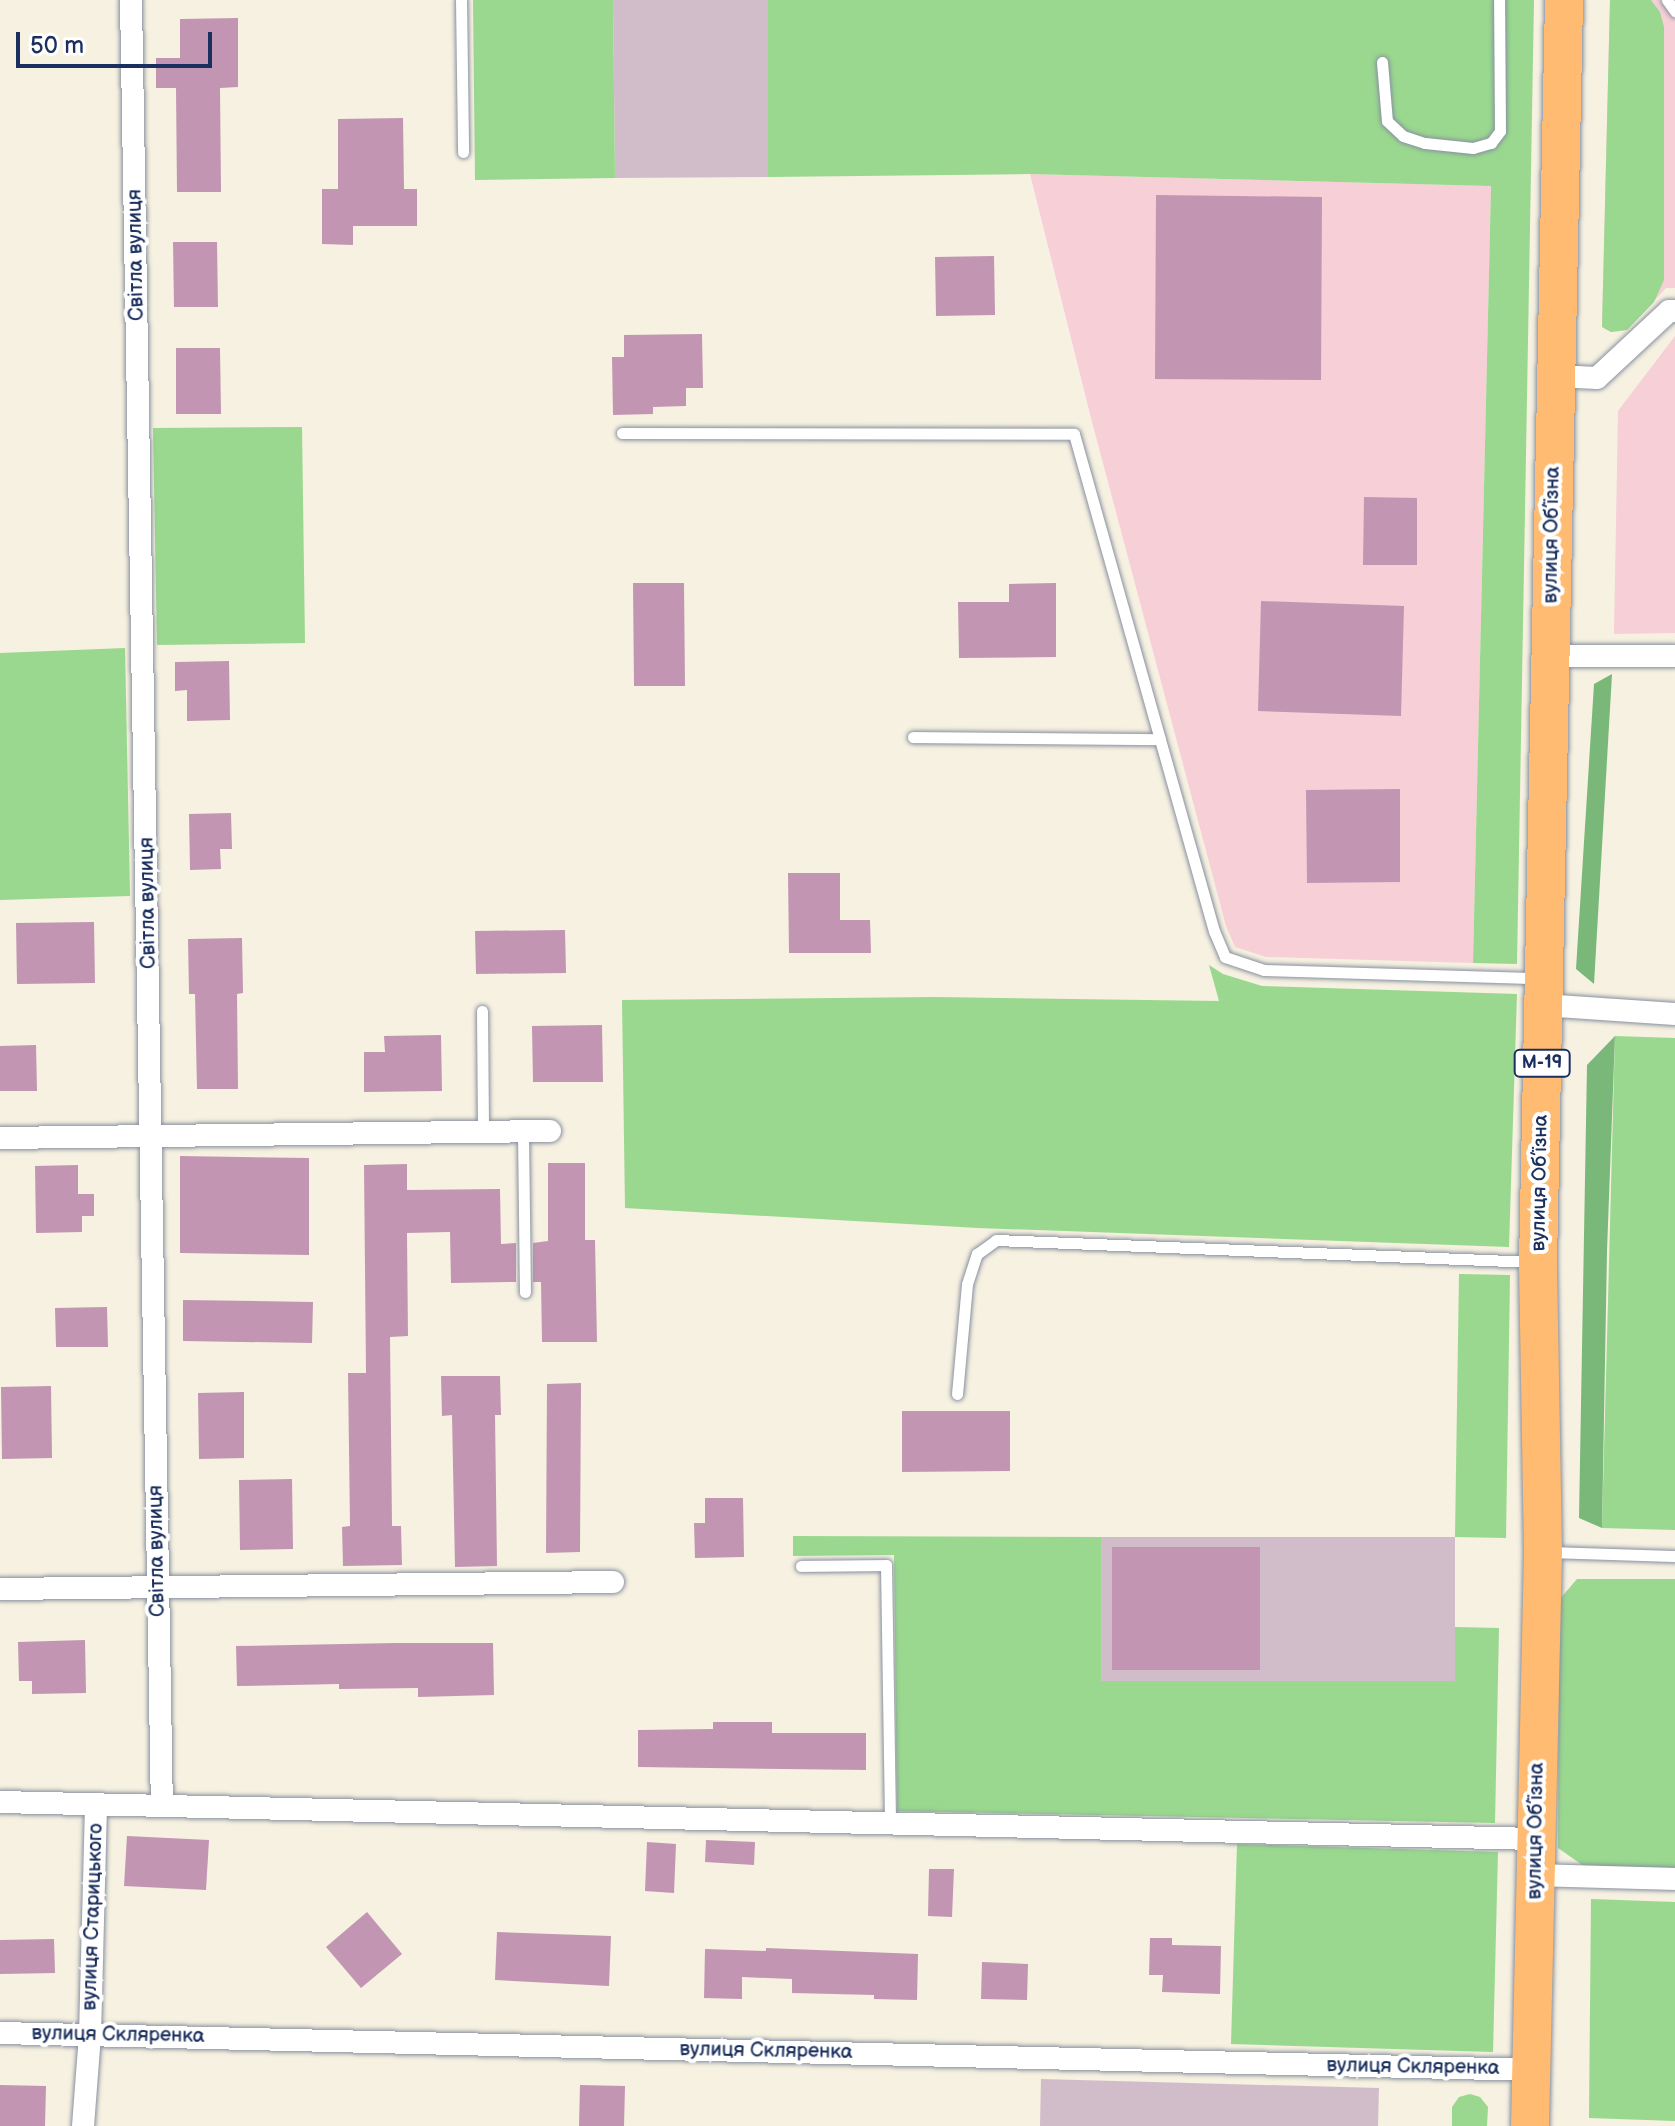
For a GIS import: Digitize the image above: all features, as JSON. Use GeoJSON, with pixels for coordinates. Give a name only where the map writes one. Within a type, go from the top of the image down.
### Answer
{"type":"FeatureCollection","features":[{"type":"Feature","properties":{"kind":"highway","name":"вулиця Об’їзна"},"geometry":{"type":"LineString","coordinates":[[1530,2126],[1543,1552],[1538,1263],[1564,0]]}},
{"type":"Feature","properties":{"kind":"street","name":"Світла вулиця"},"geometry":{"type":"LineString","coordinates":[[131,0],[162,1806]]}},
{"type":"Feature","properties":{"kind":"street"},"geometry":{"type":"LineString","coordinates":[[1556,376],[1597,378],[1673,306]]}},
{"type":"Feature","properties":{"kind":"street"},"geometry":{"type":"LineString","coordinates":[[1549,656],[1675,656]]}},
{"type":"Feature","properties":{"kind":"street"},"geometry":{"type":"LineString","coordinates":[[1543,992],[1675,1014]]}},
{"type":"Feature","properties":{"kind":"street"},"geometry":{"type":"LineString","coordinates":[[0,1138],[550,1131]]}},
{"type":"Feature","properties":{"kind":"street"},"geometry":{"type":"LineString","coordinates":[[0,1589],[613,1582]]}},
{"type":"Feature","properties":{"kind":"street"},"geometry":{"type":"LineString","coordinates":[[0,1802],[890,1824],[1536,1857],[1675,1879]]}},
{"type":"Feature","properties":{"kind":"street","name":"вулиця Старицького"},"geometry":{"type":"LineString","coordinates":[[83,2126],[90,2035],[96,1804]]}},
{"type":"Feature","properties":{"kind":"street","name":"вулиця Скляренка"},"geometry":{"type":"LineString","coordinates":[[0,2033],[1531,2070]]}},
{"type":"Feature","properties":{"kind":"lane"},"geometry":{"type":"LineString","coordinates":[[461,0],[463,152]]}},
{"type":"Feature","properties":{"kind":"lane"},"geometry":{"type":"LineString","coordinates":[[1382,62],[1387,121],[1403,136],[1425,143],[1473,148],[1491,143],[1500,131],[1499,0]]}},
{"type":"Feature","properties":{"kind":"lane"},"geometry":{"type":"LineString","coordinates":[[1667,0],[1675,11]]}},
{"type":"Feature","properties":{"kind":"lane"},"geometry":{"type":"LineString","coordinates":[[622,433],[1074,434],[1214,931],[1225,957],[1264,970],[1543,992]]}},
{"type":"Feature","properties":{"kind":"lane"},"geometry":{"type":"LineString","coordinates":[[913,737],[1160,739]]}},
{"type":"Feature","properties":{"kind":"lane"},"geometry":{"type":"LineString","coordinates":[[482,1011],[483,1132]]}},
{"type":"Feature","properties":{"kind":"lane"},"geometry":{"type":"LineString","coordinates":[[523,1132],[525,1292]]}},
{"type":"Feature","properties":{"kind":"lane"},"geometry":{"type":"LineString","coordinates":[[957,1394],[967,1284],[977,1254],[996,1240],[1538,1263]]}},
{"type":"Feature","properties":{"kind":"lane"},"geometry":{"type":"LineString","coordinates":[[1543,1552],[1675,1556]]}},
{"type":"Feature","properties":{"kind":"lane"},"geometry":{"type":"LineString","coordinates":[[801,1566],[886,1565],[890,1824]]}},
{"type":"Feature","properties":{"kind":"shaded area"},"geometry":{"type":"Polygon","coordinates":[[[613,0],[768,0],[768,177],[615,178],[613,0]]]}},
{"type":"Feature","properties":{"kind":"shaded area"},"geometry":{"type":"Polygon","coordinates":[[[1610,0],[1675,0],[1675,288],[1666,288],[1627,330],[1611,332],[1602,327],[1610,0]]]}},
{"type":"Feature","properties":{"kind":"shaded area"},"geometry":{"type":"Polygon","coordinates":[[[1030,174],[1491,186],[1473,963],[1266,957],[1235,947],[1226,926],[1091,418],[1030,174]]]}},
{"type":"Feature","properties":{"kind":"shaded area"},"geometry":{"type":"Polygon","coordinates":[[[1675,336],[1675,633],[1614,634],[1618,411],[1675,336]]]}},
{"type":"Feature","properties":{"kind":"shaded area"},"geometry":{"type":"Polygon","coordinates":[[[1101,1537],[1455,1537],[1455,1681],[1100,1681],[1101,1537]]]}},
{"type":"Feature","properties":{"kind":"shaded area"},"geometry":{"type":"Polygon","coordinates":[[[1041,2079],[1379,2088],[1378,2126],[1040,2126],[1041,2079]]]}},
{"type":"Feature","properties":{"kind":"green space"},"geometry":{"type":"Polygon","coordinates":[[[473,0],[613,0],[615,178],[475,180],[473,0]]]}},
{"type":"Feature","properties":{"kind":"green space"},"geometry":{"type":"Polygon","coordinates":[[[768,0],[1534,0],[1517,964],[1473,963],[1491,186],[1030,174],[768,177],[768,0]]]}},
{"type":"Feature","properties":{"kind":"green space"},"geometry":{"type":"Polygon","coordinates":[[[1610,0],[1651,0],[1660,12],[1664,27],[1664,280],[1654,302],[1627,330],[1611,332],[1602,327],[1610,0]]]}},
{"type":"Feature","properties":{"kind":"green space"},"geometry":{"type":"Polygon","coordinates":[[[302,427],[305,643],[157,645],[153,428],[302,427]]]}},
{"type":"Feature","properties":{"kind":"green space"},"geometry":{"type":"Polygon","coordinates":[[[125,648],[130,896],[0,900],[0,653],[125,648]]]}},
{"type":"Feature","properties":{"kind":"green space"},"geometry":{"type":"Polygon","coordinates":[[[1612,674],[1594,984],[1576,969],[1594,684],[1612,674]]]}},
{"type":"Feature","properties":{"kind":"green space"},"geometry":{"type":"Polygon","coordinates":[[[1209,965],[1223,974],[1262,986],[1517,994],[1509,1247],[978,1228],[625,1208],[622,1000],[935,997],[1219,1001],[1209,965]]]}},
{"type":"Feature","properties":{"kind":"green space"},"geometry":{"type":"Polygon","coordinates":[[[1615,1036],[1675,1038],[1675,1530],[1602,1528],[1615,1036]]]}},
{"type":"Feature","properties":{"kind":"green space"},"geometry":{"type":"Polygon","coordinates":[[[1615,1036],[1602,1528],[1579,1518],[1587,1065],[1615,1036]]]}},
{"type":"Feature","properties":{"kind":"green space"},"geometry":{"type":"Polygon","coordinates":[[[1459,1274],[1510,1275],[1506,1538],[1455,1537],[1459,1274]]]}},
{"type":"Feature","properties":{"kind":"green space"},"geometry":{"type":"Polygon","coordinates":[[[793,1536],[1101,1537],[1101,1681],[1455,1681],[1455,1627],[1499,1628],[1495,1823],[897,1811],[894,1555],[793,1556],[793,1536]]]}},
{"type":"Feature","properties":{"kind":"green space"},"geometry":{"type":"Polygon","coordinates":[[[1577,1579],[1675,1579],[1675,1870],[1588,1869],[1558,1848],[1559,1600],[1577,1579]]]}},
{"type":"Feature","properties":{"kind":"green space"},"geometry":{"type":"Polygon","coordinates":[[[1237,1844],[1498,1852],[1493,2052],[1231,2044],[1237,1844]]]}},
{"type":"Feature","properties":{"kind":"green space"},"geometry":{"type":"Polygon","coordinates":[[[1591,1899],[1675,1902],[1675,2121],[1589,2118],[1591,1899]]]}},
{"type":"Feature","properties":{"kind":"green space"},"geometry":{"type":"Polygon","coordinates":[[[1470,2094],[1480,2097],[1488,2107],[1487,2126],[1452,2126],[1452,2107],[1459,2097],[1470,2094]]]}},
{"type":"Feature","properties":{"kind":"building"},"geometry":{"type":"Polygon","coordinates":[[[238,18],[238,87],[220,88],[221,192],[177,192],[176,88],[156,88],[156,58],[180,58],[180,19],[238,18]]]}},
{"type":"Feature","properties":{"kind":"building"},"geometry":{"type":"Polygon","coordinates":[[[403,118],[404,189],[417,189],[417,226],[353,226],[353,245],[322,244],[322,189],[338,189],[338,119],[403,118]]]}},
{"type":"Feature","properties":{"kind":"building"},"geometry":{"type":"Polygon","coordinates":[[[1156,195],[1322,197],[1321,380],[1155,379],[1156,195]]]}},
{"type":"Feature","properties":{"kind":"building"},"geometry":{"type":"Polygon","coordinates":[[[173,242],[217,242],[218,307],[174,307],[173,242]]]}},
{"type":"Feature","properties":{"kind":"building"},"geometry":{"type":"Polygon","coordinates":[[[994,256],[995,315],[936,316],[935,257],[994,256]]]}},
{"type":"Feature","properties":{"kind":"building"},"geometry":{"type":"Polygon","coordinates":[[[702,334],[703,388],[686,388],[686,406],[653,407],[653,414],[613,415],[612,357],[624,357],[624,335],[702,334]]]}},
{"type":"Feature","properties":{"kind":"building"},"geometry":{"type":"Polygon","coordinates":[[[176,348],[220,348],[221,414],[176,414],[176,348]]]}},
{"type":"Feature","properties":{"kind":"building"},"geometry":{"type":"Polygon","coordinates":[[[1364,497],[1417,498],[1417,565],[1363,565],[1364,497]]]}},
{"type":"Feature","properties":{"kind":"building"},"geometry":{"type":"Polygon","coordinates":[[[633,583],[684,583],[685,686],[634,686],[633,583]]]}},
{"type":"Feature","properties":{"kind":"building"},"geometry":{"type":"Polygon","coordinates":[[[1056,583],[1056,657],[959,658],[958,602],[1009,602],[1009,584],[1056,583]]]}},
{"type":"Feature","properties":{"kind":"building"},"geometry":{"type":"Polygon","coordinates":[[[1261,601],[1404,606],[1401,716],[1258,711],[1261,601]]]}},
{"type":"Feature","properties":{"kind":"building"},"geometry":{"type":"Polygon","coordinates":[[[229,661],[230,720],[187,721],[187,690],[175,691],[175,662],[229,661]]]}},
{"type":"Feature","properties":{"kind":"building"},"geometry":{"type":"Polygon","coordinates":[[[1400,789],[1400,882],[1307,883],[1306,790],[1400,789]]]}},
{"type":"Feature","properties":{"kind":"building"},"geometry":{"type":"Polygon","coordinates":[[[231,813],[232,849],[220,849],[221,869],[190,870],[189,814],[231,813]]]}},
{"type":"Feature","properties":{"kind":"building"},"geometry":{"type":"Polygon","coordinates":[[[788,873],[840,873],[840,920],[870,920],[871,953],[789,953],[788,873]]]}},
{"type":"Feature","properties":{"kind":"building"},"geometry":{"type":"Polygon","coordinates":[[[94,922],[95,983],[17,984],[16,923],[94,922]]]}},
{"type":"Feature","properties":{"kind":"building"},"geometry":{"type":"Polygon","coordinates":[[[565,930],[566,973],[476,974],[475,931],[565,930]]]}},
{"type":"Feature","properties":{"kind":"building"},"geometry":{"type":"Polygon","coordinates":[[[242,938],[243,993],[237,994],[238,1089],[197,1089],[195,994],[189,994],[188,939],[242,938]]]}},
{"type":"Feature","properties":{"kind":"building"},"geometry":{"type":"Polygon","coordinates":[[[602,1025],[603,1082],[533,1082],[532,1026],[602,1025]]]}},
{"type":"Feature","properties":{"kind":"building"},"geometry":{"type":"Polygon","coordinates":[[[441,1035],[442,1091],[364,1092],[364,1052],[385,1052],[384,1036],[441,1035]]]}},
{"type":"Feature","properties":{"kind":"building"},"geometry":{"type":"Polygon","coordinates":[[[36,1045],[37,1091],[0,1091],[0,1046],[36,1045]]]}},
{"type":"Feature","properties":{"kind":"building"},"geometry":{"type":"Polygon","coordinates":[[[180,1156],[309,1158],[309,1255],[180,1253],[180,1156]]]}},
{"type":"Feature","properties":{"kind":"building"},"geometry":{"type":"Polygon","coordinates":[[[548,1163],[585,1163],[585,1240],[595,1240],[597,1342],[542,1342],[541,1282],[533,1282],[533,1243],[548,1241],[548,1163]]]}},
{"type":"Feature","properties":{"kind":"building"},"geometry":{"type":"Polygon","coordinates":[[[407,1164],[407,1190],[500,1189],[501,1244],[516,1243],[516,1282],[451,1283],[450,1232],[407,1233],[408,1336],[390,1337],[392,1526],[401,1526],[402,1565],[343,1566],[342,1527],[350,1526],[348,1373],[366,1373],[364,1165],[407,1164]]]}},
{"type":"Feature","properties":{"kind":"building"},"geometry":{"type":"Polygon","coordinates":[[[78,1165],[78,1194],[94,1194],[94,1216],[82,1216],[82,1232],[36,1233],[35,1166],[78,1165]]]}},
{"type":"Feature","properties":{"kind":"building"},"geometry":{"type":"Polygon","coordinates":[[[183,1300],[313,1302],[312,1343],[183,1341],[183,1300]]]}},
{"type":"Feature","properties":{"kind":"building"},"geometry":{"type":"Polygon","coordinates":[[[107,1307],[108,1347],[56,1347],[55,1308],[107,1307]]]}},
{"type":"Feature","properties":{"kind":"building"},"geometry":{"type":"Polygon","coordinates":[[[441,1376],[500,1376],[501,1415],[495,1415],[497,1566],[455,1567],[452,1415],[442,1416],[441,1376]]]}},
{"type":"Feature","properties":{"kind":"building"},"geometry":{"type":"Polygon","coordinates":[[[581,1383],[580,1552],[546,1553],[547,1384],[581,1383]]]}},
{"type":"Feature","properties":{"kind":"building"},"geometry":{"type":"Polygon","coordinates":[[[51,1386],[52,1458],[2,1459],[1,1387],[51,1386]]]}},
{"type":"Feature","properties":{"kind":"building"},"geometry":{"type":"Polygon","coordinates":[[[244,1392],[244,1458],[199,1459],[198,1393],[244,1392]]]}},
{"type":"Feature","properties":{"kind":"building"},"geometry":{"type":"Polygon","coordinates":[[[902,1411],[1010,1411],[1010,1471],[902,1472],[902,1411]]]}},
{"type":"Feature","properties":{"kind":"building"},"geometry":{"type":"Polygon","coordinates":[[[292,1479],[293,1549],[240,1550],[239,1480],[292,1479]]]}},
{"type":"Feature","properties":{"kind":"building"},"geometry":{"type":"Polygon","coordinates":[[[705,1498],[743,1498],[744,1557],[695,1558],[694,1523],[705,1523],[705,1498]]]}},
{"type":"Feature","properties":{"kind":"building"},"geometry":{"type":"Polygon","coordinates":[[[1112,1547],[1260,1547],[1260,1670],[1112,1670],[1112,1547]]]}},
{"type":"Feature","properties":{"kind":"building"},"geometry":{"type":"Polygon","coordinates":[[[85,1640],[86,1693],[32,1694],[32,1681],[19,1681],[18,1642],[85,1640]]]}},
{"type":"Feature","properties":{"kind":"building"},"geometry":{"type":"Polygon","coordinates":[[[493,1643],[494,1695],[418,1697],[418,1688],[339,1689],[339,1684],[237,1686],[236,1646],[493,1643]]]}},
{"type":"Feature","properties":{"kind":"building"},"geometry":{"type":"Polygon","coordinates":[[[713,1722],[772,1722],[772,1733],[866,1733],[866,1770],[638,1767],[638,1730],[713,1729],[713,1722]]]}},
{"type":"Feature","properties":{"kind":"building"},"geometry":{"type":"Polygon","coordinates":[[[127,1836],[209,1840],[206,1890],[124,1886],[127,1836]]]}},
{"type":"Feature","properties":{"kind":"building"},"geometry":{"type":"Polygon","coordinates":[[[706,1840],[755,1842],[754,1865],[705,1862],[706,1840]]]}},
{"type":"Feature","properties":{"kind":"building"},"geometry":{"type":"Polygon","coordinates":[[[647,1842],[676,1844],[674,1893],[645,1891],[647,1842]]]}},
{"type":"Feature","properties":{"kind":"building"},"geometry":{"type":"Polygon","coordinates":[[[929,1869],[954,1869],[952,1917],[928,1916],[929,1869]]]}},
{"type":"Feature","properties":{"kind":"building"},"geometry":{"type":"Polygon","coordinates":[[[367,1912],[402,1954],[361,1988],[326,1947],[367,1912]]]}},
{"type":"Feature","properties":{"kind":"building"},"geometry":{"type":"Polygon","coordinates":[[[497,1932],[611,1936],[609,1986],[495,1980],[497,1932]]]}},
{"type":"Feature","properties":{"kind":"building"},"geometry":{"type":"Polygon","coordinates":[[[1150,1938],[1172,1938],[1172,1945],[1221,1946],[1220,1994],[1162,1992],[1163,1975],[1149,1975],[1150,1938]]]}},
{"type":"Feature","properties":{"kind":"building"},"geometry":{"type":"Polygon","coordinates":[[[54,1939],[55,1973],[0,1974],[0,1940],[54,1939]]]}},
{"type":"Feature","properties":{"kind":"building"},"geometry":{"type":"Polygon","coordinates":[[[766,1948],[918,1954],[917,2000],[874,1999],[874,1995],[792,1993],[792,1979],[742,1977],[742,1999],[704,1998],[705,1949],[766,1951],[766,1948]]]}},
{"type":"Feature","properties":{"kind":"building"},"geometry":{"type":"Polygon","coordinates":[[[982,1962],[1028,1964],[1027,2000],[981,1999],[982,1962]]]}},
{"type":"Feature","properties":{"kind":"building"},"geometry":{"type":"Polygon","coordinates":[[[0,2085],[46,2086],[45,2126],[0,2126],[0,2085]]]}},
{"type":"Feature","properties":{"kind":"building"},"geometry":{"type":"Polygon","coordinates":[[[580,2085],[625,2086],[624,2126],[579,2126],[580,2085]]]}}]}
